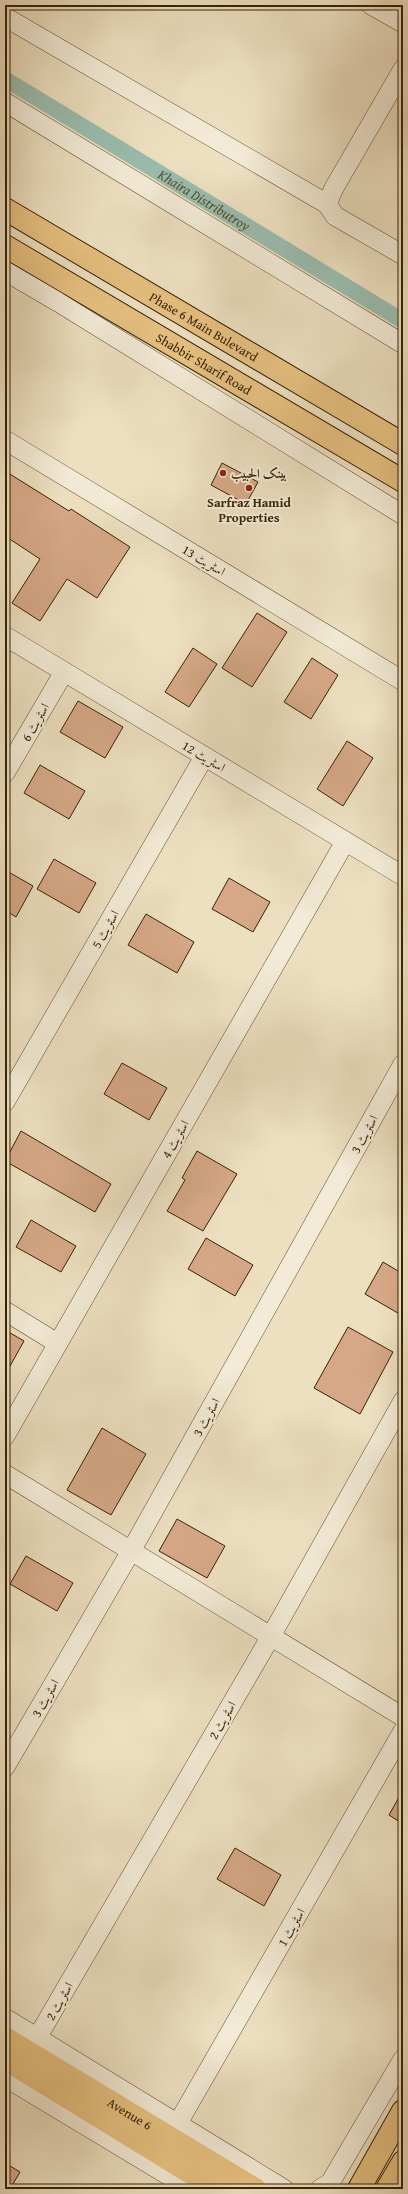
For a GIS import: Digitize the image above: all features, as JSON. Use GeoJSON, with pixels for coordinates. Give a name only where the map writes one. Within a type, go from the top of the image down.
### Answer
{"type":"FeatureCollection","features":[{"type":"Feature","properties":{"kind":"main road","name":"Phase 6 Main Bulevard"},"geometry":{"type":"LineString","coordinates":[[5,209],[403,444]]}},
{"type":"Feature","properties":{"kind":"main road","name":"Shabbir Sharif Road"},"geometry":{"type":"LineString","coordinates":[[5,246],[402,481]]}},
{"type":"Feature","properties":{"kind":"main road","name":"Avenue 6"},"geometry":{"type":"LineString","coordinates":[[5,2038],[270,2188]]}},
{"type":"Feature","properties":{"kind":"main road","name":"Avenue 6"},"geometry":{"type":"LineString","coordinates":[[5,2059],[217,2189]]}},
{"type":"Feature","properties":{"kind":"main road"},"geometry":{"type":"LineString","coordinates":[[359,2189],[403,2111]]}},
{"type":"Feature","properties":{"kind":"main road"},"geometry":{"type":"LineString","coordinates":[[345,2189],[372,2167]]}},
{"type":"Feature","properties":{"kind":"street"},"geometry":{"type":"LineString","coordinates":[[372,5],[403,23]]}},
{"type":"Feature","properties":{"kind":"street"},"geometry":{"type":"LineString","coordinates":[[5,17],[327,204],[335,216],[403,255]]}},
{"type":"Feature","properties":{"kind":"street"},"geometry":{"type":"LineString","coordinates":[[327,204],[334,188],[403,69]]}},
{"type":"Feature","properties":{"kind":"street"},"geometry":{"type":"LineString","coordinates":[[5,102],[403,344]]}},
{"type":"Feature","properties":{"kind":"street"},"geometry":{"type":"LineString","coordinates":[[5,271],[58,302],[403,515]]}},
{"type":"Feature","properties":{"kind":"street","name":"اسٹریٹ 13"},"geometry":{"type":"LineString","coordinates":[[5,440],[403,681]]}},
{"type":"Feature","properties":{"kind":"street","name":"اسٹریٹ 12"},"geometry":{"type":"LineString","coordinates":[[5,636],[403,876]]}},
{"type":"Feature","properties":{"kind":"street","name":"اسٹریٹ 6"},"geometry":{"type":"LineString","coordinates":[[5,773],[64,672]]}},
{"type":"Feature","properties":{"kind":"street","name":"اسٹریٹ 5"},"geometry":{"type":"LineString","coordinates":[[5,1102],[204,757]]}},
{"type":"Feature","properties":{"kind":"street","name":"اسٹریٹ 4"},"geometry":{"type":"LineString","coordinates":[[5,1436],[345,842]]}},
{"type":"Feature","properties":{"kind":"street","name":"اسٹریٹ 3"},"geometry":{"type":"LineString","coordinates":[[5,1767],[131,1551],[403,1064]]}},
{"type":"Feature","properties":{"kind":"street"},"geometry":{"type":"LineString","coordinates":[[5,1311],[57,1343]]}},
{"type":"Feature","properties":{"kind":"street","name":"اسٹریٹ 2"},"geometry":{"type":"LineString","coordinates":[[37,2038],[271,1636],[403,1401]]}},
{"type":"Feature","properties":{"kind":"street"},"geometry":{"type":"LineString","coordinates":[[5,1474],[403,1717]]}},
{"type":"Feature","properties":{"kind":"street","name":"اسٹریٹ 1"},"geometry":{"type":"LineString","coordinates":[[178,2123],[403,1731]]}},
{"type":"Feature","properties":{"kind":"street"},"geometry":{"type":"LineString","coordinates":[[5,2018],[178,2123],[270,2188]]}},
{"type":"Feature","properties":{"kind":"street"},"geometry":{"type":"LineString","coordinates":[[320,2189],[330,2183],[403,2059]]}},
{"type":"Feature","properties":{"kind":"street"},"geometry":{"type":"LineString","coordinates":[[5,2077],[191,2189]]}},
{"type":"Feature","properties":{"kind":"building"},"geometry":{"type":"Polygon","coordinates":[[[222,463],[258,482],[246,504],[211,485],[222,463]]]}},
{"type":"Feature","properties":{"kind":"building"},"geometry":{"type":"Polygon","coordinates":[[[5,471],[69,511],[71,509],[130,547],[97,598],[67,579],[40,621],[12,603],[40,559],[5,536],[5,471]]]}},
{"type":"Feature","properties":{"kind":"building"},"geometry":{"type":"Polygon","coordinates":[[[257,613],[287,632],[252,687],[222,668],[257,613]]]}},
{"type":"Feature","properties":{"kind":"building"},"geometry":{"type":"Polygon","coordinates":[[[193,648],[217,664],[189,707],[165,692],[193,648]]]}},
{"type":"Feature","properties":{"kind":"building"},"geometry":{"type":"Polygon","coordinates":[[[312,658],[338,675],[311,719],[284,702],[312,658]]]}},
{"type":"Feature","properties":{"kind":"building"},"geometry":{"type":"Polygon","coordinates":[[[78,701],[123,727],[105,758],[60,732],[78,701]]]}},
{"type":"Feature","properties":{"kind":"building"},"geometry":{"type":"Polygon","coordinates":[[[347,741],[373,758],[343,806],[317,789],[347,741]]]}},
{"type":"Feature","properties":{"kind":"building"},"geometry":{"type":"Polygon","coordinates":[[[40,765],[85,791],[69,819],[24,793],[40,765]]]}},
{"type":"Feature","properties":{"kind":"building"},"geometry":{"type":"Polygon","coordinates":[[[54,859],[96,883],[79,913],[37,889],[54,859]]]}},
{"type":"Feature","properties":{"kind":"building"},"geometry":{"type":"Polygon","coordinates":[[[5,870],[33,886],[16,917],[5,910],[5,870]]]}},
{"type":"Feature","properties":{"kind":"building"},"geometry":{"type":"Polygon","coordinates":[[[229,878],[270,902],[253,932],[212,909],[229,878]]]}},
{"type":"Feature","properties":{"kind":"building"},"geometry":{"type":"Polygon","coordinates":[[[146,914],[194,942],[177,973],[128,945],[146,914]]]}},
{"type":"Feature","properties":{"kind":"building"},"geometry":{"type":"Polygon","coordinates":[[[122,1063],[167,1088],[149,1120],[104,1094],[122,1063]]]}},
{"type":"Feature","properties":{"kind":"building"},"geometry":{"type":"Polygon","coordinates":[[[21,1131],[111,1184],[95,1212],[5,1161],[21,1131]]]}},
{"type":"Feature","properties":{"kind":"building"},"geometry":{"type":"Polygon","coordinates":[[[197,1151],[237,1174],[203,1231],[167,1211],[185,1180],[182,1178],[197,1151]]]}},
{"type":"Feature","properties":{"kind":"building"},"geometry":{"type":"Polygon","coordinates":[[[31,1220],[76,1246],[61,1272],[16,1247],[31,1220]]]}},
{"type":"Feature","properties":{"kind":"building"},"geometry":{"type":"Polygon","coordinates":[[[206,1238],[253,1265],[235,1296],[188,1269],[206,1238]]]}},
{"type":"Feature","properties":{"kind":"building"},"geometry":{"type":"Polygon","coordinates":[[[383,1262],[403,1274],[403,1316],[365,1294],[383,1262]]]}},
{"type":"Feature","properties":{"kind":"building"},"geometry":{"type":"Polygon","coordinates":[[[348,1327],[393,1352],[360,1414],[314,1388],[348,1327]]]}},
{"type":"Feature","properties":{"kind":"building"},"geometry":{"type":"Polygon","coordinates":[[[5,1330],[24,1341],[5,1375],[5,1330]]]}},
{"type":"Feature","properties":{"kind":"building"},"geometry":{"type":"Polygon","coordinates":[[[102,1428],[146,1454],[111,1515],[67,1490],[102,1428]]]}},
{"type":"Feature","properties":{"kind":"building"},"geometry":{"type":"Polygon","coordinates":[[[177,1519],[225,1546],[207,1578],[159,1551],[177,1519]]]}},
{"type":"Feature","properties":{"kind":"building"},"geometry":{"type":"Polygon","coordinates":[[[26,1556],[73,1583],[57,1611],[10,1584],[26,1556]]]}},
{"type":"Feature","properties":{"kind":"building"},"geometry":{"type":"Polygon","coordinates":[[[403,1790],[403,1824],[389,1815],[403,1790]]]}},
{"type":"Feature","properties":{"kind":"building"},"geometry":{"type":"Polygon","coordinates":[[[235,1848],[281,1875],[264,1906],[217,1879],[235,1848]]]}},
{"type":"Feature","properties":{"kind":"building"},"geometry":{"type":"Polygon","coordinates":[[[5,2163],[20,2172],[10,2189],[5,2189],[5,2163]]]}},
{"type":"Feature","properties":{"kind":"waterway","name":"Khaira Distributroy"},"geometry":{"type":"LineString","coordinates":[[5,79],[403,321]]}},
{"type":"Feature","properties":{"kind":"place","name":"بينک الحبيب"},"geometry":{"type":"Point","coordinates":[223,473]}},
{"type":"Feature","properties":{"kind":"place","name":"Sarfraz Hamid Properties"},"geometry":{"type":"Point","coordinates":[249,488]}}]}
